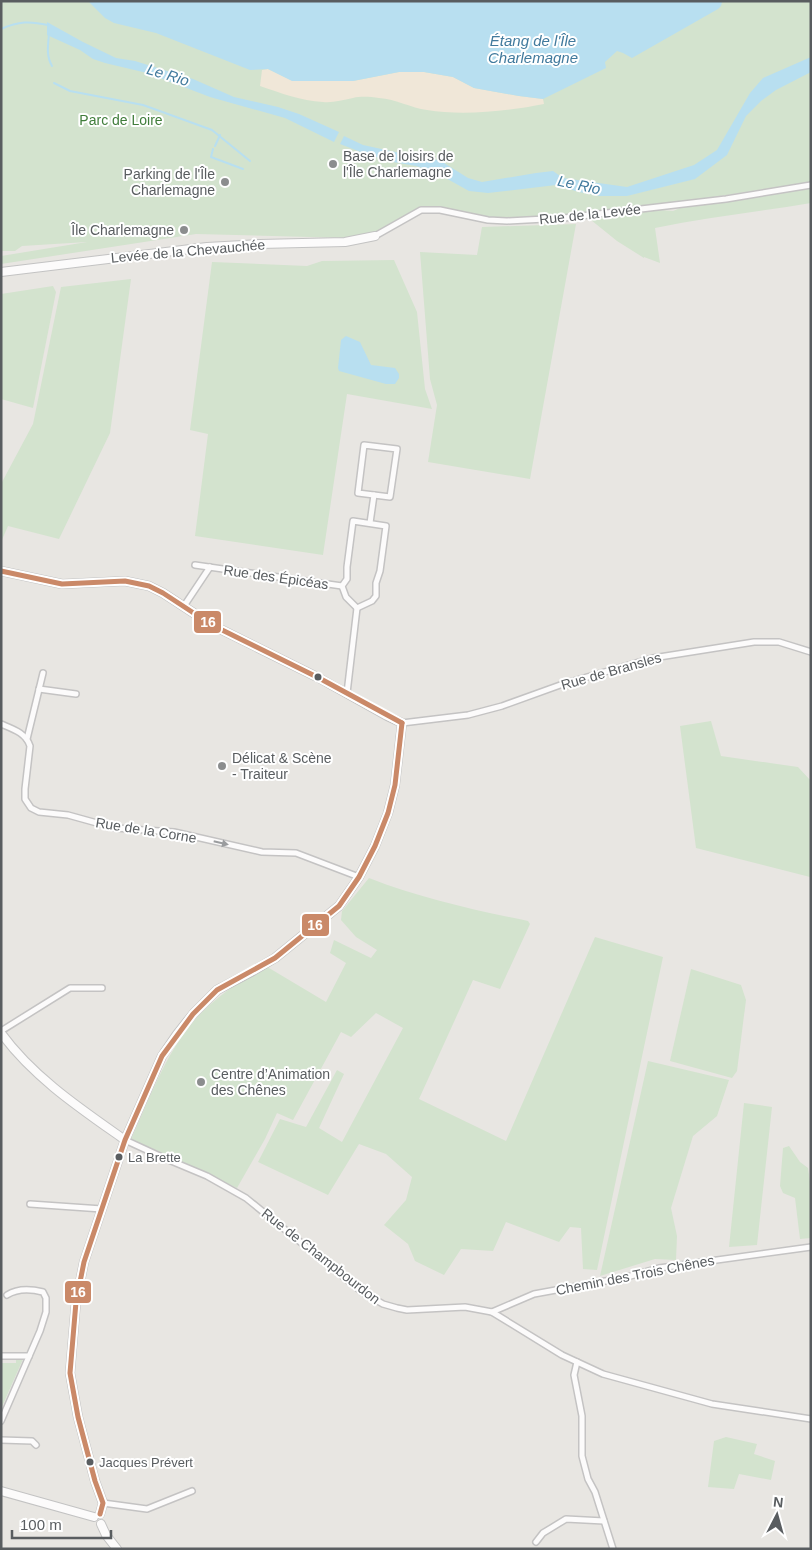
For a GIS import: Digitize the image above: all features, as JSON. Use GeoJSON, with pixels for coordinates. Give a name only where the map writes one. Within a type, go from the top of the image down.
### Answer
{"type":"FeatureCollection","features":[{"type":"Feature","properties":{"kind":"street","name":"Rue de la Levée"},"geometry":{"type":"LineString","coordinates":[[375,236],[422,210],[440,210],[488,220],[564,218],[726,199],[811,185]]}},
{"type":"Feature","properties":{"kind":"street","name":"Levée de la Chevauchée"},"geometry":{"type":"LineString","coordinates":[[1,272],[207,247],[345,242],[375,236]]}},
{"type":"Feature","properties":{"kind":"street"},"geometry":{"type":"LineString","coordinates":[[364,445],[397,449],[390,498],[374,495],[358,493],[364,445]]}},
{"type":"Feature","properties":{"kind":"street"},"geometry":{"type":"LineString","coordinates":[[346,693],[357,608],[372,601],[376,596],[376,583],[380,571],[386,526],[370,523],[374,495]]}},
{"type":"Feature","properties":{"kind":"street","name":"Rue des Épicéas"},"geometry":{"type":"LineString","coordinates":[[357,608],[346,597],[342,586],[348,575],[347,567],[353,521],[370,523]]}},
{"type":"Feature","properties":{"kind":"street","name":"Rue des Épicéas"},"geometry":{"type":"LineString","coordinates":[[195,565],[342,586]]}},
{"type":"Feature","properties":{"kind":"street","name":"Rue des Épicéas"},"geometry":{"type":"LineString","coordinates":[[184,606],[210,567]]}},
{"type":"Feature","properties":{"kind":"street"},"geometry":{"type":"LineString","coordinates":[[1,571],[62,584],[125,581],[137,583],[163,593],[212,625],[319,678],[402,723],[395,785],[388,813],[359,877],[339,906],[275,958],[253,972],[217,990],[193,1014],[162,1056],[125,1140],[84,1262],[76,1302],[70,1373],[78,1417],[95,1481],[103,1503],[97,1516]]}},
{"type":"Feature","properties":{"kind":"street","name":"Rue de Bransles"},"geometry":{"type":"LineString","coordinates":[[402,723],[468,715],[502,706],[563,684],[653,658],[754,642],[779,642],[811,652]]}},
{"type":"Feature","properties":{"kind":"street","name":"Rue de la Corne"},"geometry":{"type":"LineString","coordinates":[[43,673],[27,739],[30,746],[25,799],[31,808],[39,812],[68,815],[115,828],[174,832],[262,852],[296,853],[359,877]]}},
{"type":"Feature","properties":{"kind":"street"},"geometry":{"type":"LineString","coordinates":[[39,689],[76,694]]}},
{"type":"Feature","properties":{"kind":"street"},"geometry":{"type":"LineString","coordinates":[[1,724],[22,734],[27,739]]}},
{"type":"Feature","properties":{"kind":"street"},"geometry":{"type":"LineString","coordinates":[[102,988],[70,988],[1,1032],[16,1054],[55,1088],[125,1140]]}},
{"type":"Feature","properties":{"kind":"street","name":"Rue de Champbourdon"},"geometry":{"type":"LineString","coordinates":[[125,1140],[207,1176],[246,1198],[362,1292],[383,1304],[407,1310],[465,1307],[492,1312],[577,1362],[603,1374],[712,1404],[811,1420]]}},
{"type":"Feature","properties":{"kind":"street"},"geometry":{"type":"LineString","coordinates":[[30,1204],[102,1209]]}},
{"type":"Feature","properties":{"kind":"street","name":"Chemin des Trois Chênes"},"geometry":{"type":"LineString","coordinates":[[492,1312],[534,1294],[627,1277],[659,1268],[811,1246]]}},
{"type":"Feature","properties":{"kind":"street"},"geometry":{"type":"LineString","coordinates":[[1,1421],[40,1331],[46,1312],[46,1298],[43,1292],[15,1290],[8,1295]]}},
{"type":"Feature","properties":{"kind":"street"},"geometry":{"type":"LineString","coordinates":[[1,1356],[29,1356]]}},
{"type":"Feature","properties":{"kind":"street"},"geometry":{"type":"LineString","coordinates":[[577,1362],[574,1375],[582,1416],[582,1456],[588,1479],[613,1549]]}},
{"type":"Feature","properties":{"kind":"street"},"geometry":{"type":"LineString","coordinates":[[1,1440],[32,1441],[36,1446]]}},
{"type":"Feature","properties":{"kind":"street"},"geometry":{"type":"LineString","coordinates":[[1,1491],[104,1519],[101,1524],[106,1535],[117,1549]]}},
{"type":"Feature","properties":{"kind":"street"},"geometry":{"type":"LineString","coordinates":[[103,1503],[148,1509],[192,1491]]}},
{"type":"Feature","properties":{"kind":"street"},"geometry":{"type":"LineString","coordinates":[[536,1542],[543,1533],[566,1519],[604,1521]]}},
{"type":"Feature","properties":{"kind":"green space","name":"Parc de Loire"},"geometry":{"type":"Polygon","coordinates":[[[1,1],[811,1],[811,182],[681,202],[521,219],[488,218],[447,209],[423,207],[372,234],[347,238],[196,234],[1,264],[1,256],[87,242],[22,246],[15,251],[1,251],[1,1]]]}},
{"type":"Feature","properties":{"kind":"green space"},"geometry":{"type":"Polygon","coordinates":[[[811,187],[811,203],[655,228],[660,263],[644,258],[617,241],[591,220],[599,217],[660,210],[673,211],[680,208],[811,187]]]}},
{"type":"Feature","properties":{"kind":"green space"},"geometry":{"type":"Polygon","coordinates":[[[576,224],[530,479],[428,462],[437,405],[430,379],[420,252],[477,255],[482,227],[576,224]]]}},
{"type":"Feature","properties":{"kind":"green space"},"geometry":{"type":"Polygon","coordinates":[[[394,260],[417,312],[425,389],[432,409],[347,394],[323,555],[195,536],[208,434],[190,430],[212,262],[307,266],[322,261],[394,260]]]}},
{"type":"Feature","properties":{"kind":"green space"},"geometry":{"type":"Polygon","coordinates":[[[131,279],[110,433],[59,539],[8,526],[1,542],[1,484],[33,424],[61,287],[131,279]]]}},
{"type":"Feature","properties":{"kind":"green space"},"geometry":{"type":"Polygon","coordinates":[[[53,286],[56,292],[33,408],[1,399],[1,294],[53,286]]]}},
{"type":"Feature","properties":{"kind":"green space"},"geometry":{"type":"Polygon","coordinates":[[[711,721],[721,756],[798,767],[811,781],[810,877],[696,848],[680,726],[711,721]]]}},
{"type":"Feature","properties":{"kind":"green space"},"geometry":{"type":"Polygon","coordinates":[[[369,878],[467,908],[528,921],[530,924],[500,989],[473,980],[419,1099],[506,1141],[595,937],[663,957],[597,1270],[583,1269],[581,1228],[570,1227],[559,1242],[506,1222],[493,1251],[461,1249],[444,1275],[415,1261],[408,1244],[384,1225],[406,1200],[412,1177],[386,1154],[359,1144],[328,1195],[258,1162],[280,1119],[306,1127],[337,1070],[344,1074],[319,1128],[342,1142],[403,1028],[376,1013],[351,1037],[341,1032],[293,1120],[277,1113],[265,1139],[237,1188],[131,1139],[173,1050],[200,1014],[226,991],[264,965],[326,1002],[346,963],[330,953],[334,940],[371,958],[377,950],[356,937],[341,920],[342,911],[369,878]]]}},
{"type":"Feature","properties":{"kind":"green space"},"geometry":{"type":"Polygon","coordinates":[[[691,969],[741,985],[746,1000],[737,1071],[732,1078],[670,1061],[691,969]]]}},
{"type":"Feature","properties":{"kind":"green space"},"geometry":{"type":"Polygon","coordinates":[[[648,1061],[729,1080],[717,1116],[693,1136],[671,1208],[677,1236],[676,1260],[655,1259],[600,1276],[648,1061]]]}},
{"type":"Feature","properties":{"kind":"green space"},"geometry":{"type":"Polygon","coordinates":[[[744,1103],[772,1107],[757,1245],[729,1247],[744,1103]]]}},
{"type":"Feature","properties":{"kind":"green space"},"geometry":{"type":"Polygon","coordinates":[[[789,1146],[800,1162],[808,1168],[811,1188],[811,1238],[800,1239],[795,1198],[783,1193],[780,1186],[783,1148],[789,1146]]]}},
{"type":"Feature","properties":{"kind":"green space"},"geometry":{"type":"Polygon","coordinates":[[[16,1359],[23,1359],[1,1409],[1,1363],[16,1363],[16,1359]]]}},
{"type":"Feature","properties":{"kind":"green space"},"geometry":{"type":"Polygon","coordinates":[[[726,1437],[757,1444],[754,1454],[775,1461],[771,1480],[739,1474],[734,1489],[708,1487],[714,1441],[726,1437]]]}},
{"type":"Feature","properties":{"kind":"sand"},"geometry":{"type":"Polygon","coordinates":[[[268,69],[293,81],[353,81],[399,72],[424,72],[453,77],[474,88],[543,99],[544,104],[501,111],[456,113],[421,109],[373,97],[359,97],[330,102],[307,100],[260,86],[262,70],[268,69]]]}},
{"type":"Feature","properties":{"kind":"water","name":"Étang de l'Île Charlemagne"},"geometry":{"type":"Polygon","coordinates":[[[88,1],[722,2],[718,9],[632,58],[617,51],[605,62],[606,68],[543,99],[474,88],[453,77],[424,72],[399,72],[353,81],[292,81],[268,69],[250,70],[156,33],[114,23],[105,18],[88,1]]]}},
{"type":"Feature","properties":{"kind":"water"},"geometry":{"type":"Polygon","coordinates":[[[47,22],[116,58],[135,61],[193,79],[234,97],[278,107],[339,132],[334,142],[285,118],[210,97],[147,73],[93,59],[80,50],[47,35],[47,22]]]}},
{"type":"Feature","properties":{"kind":"water"},"geometry":{"type":"Polygon","coordinates":[[[811,57],[811,72],[776,90],[761,101],[746,116],[727,155],[695,179],[627,196],[600,196],[556,185],[488,193],[469,191],[433,171],[393,162],[340,144],[344,136],[363,145],[400,153],[416,154],[441,161],[468,178],[482,182],[553,171],[563,178],[627,187],[694,165],[717,150],[750,93],[763,78],[811,57]]]}},
{"type":"Feature","properties":{"kind":"water"},"geometry":{"type":"Polygon","coordinates":[[[346,336],[360,342],[371,365],[395,368],[399,378],[395,384],[386,384],[339,371],[341,340],[346,336]]]}},
{"type":"Feature","properties":{"kind":"waterway","name":"Le Rio"},"geometry":{"type":"LineString","coordinates":[[1,29],[24,22],[48,25]]}},
{"type":"Feature","properties":{"kind":"waterway"},"geometry":{"type":"LineString","coordinates":[[49,34],[48,54],[52,66]]}},
{"type":"Feature","properties":{"kind":"waterway"},"geometry":{"type":"LineString","coordinates":[[54,83],[70,91],[143,105],[212,130],[250,161]]}},
{"type":"Feature","properties":{"kind":"waterway"},"geometry":{"type":"LineString","coordinates":[[215,146],[220,135]]}},
{"type":"Feature","properties":{"kind":"waterway"},"geometry":{"type":"LineString","coordinates":[[213,149],[211,157],[243,169]]}},
{"type":"Feature","properties":{"kind":"transit line","name":"16"},"geometry":{"type":"LineString","coordinates":[[1,571],[62,584],[125,581],[149,586],[212,625],[319,678],[402,723]]}},
{"type":"Feature","properties":{"kind":"transit line","name":"16"},"geometry":{"type":"LineString","coordinates":[[100,1514],[103,1503],[95,1481],[78,1417],[70,1373],[76,1302],[84,1262],[125,1140],[162,1056],[193,1014],[217,990],[275,958],[339,906],[359,877],[375,846],[388,813],[395,785],[402,723]]}},
{"type":"Feature","properties":{"kind":"place","name":"Base de loisirs de l'Île Charlemagne"},"geometry":{"type":"Point","coordinates":[333,164]}},
{"type":"Feature","properties":{"kind":"place","name":"Parking de l'Île Charlemagne"},"geometry":{"type":"Point","coordinates":[225,182]}},
{"type":"Feature","properties":{"kind":"place","name":"Île Charlemagne"},"geometry":{"type":"Point","coordinates":[184,230]}},
{"type":"Feature","properties":{"kind":"place","name":"Délicat & Scène - Traiteur"},"geometry":{"type":"Point","coordinates":[222,766]}},
{"type":"Feature","properties":{"kind":"place","name":"Centre d’Animation des Chênes"},"geometry":{"type":"Point","coordinates":[201,1082]}},
{"type":"Feature","properties":{"kind":"place","name":"La Brette"},"geometry":{"type":"Point","coordinates":[119,1157]}},
{"type":"Feature","properties":{"kind":"place","name":"Jacques Prévert"},"geometry":{"type":"Point","coordinates":[90,1462]}}]}
